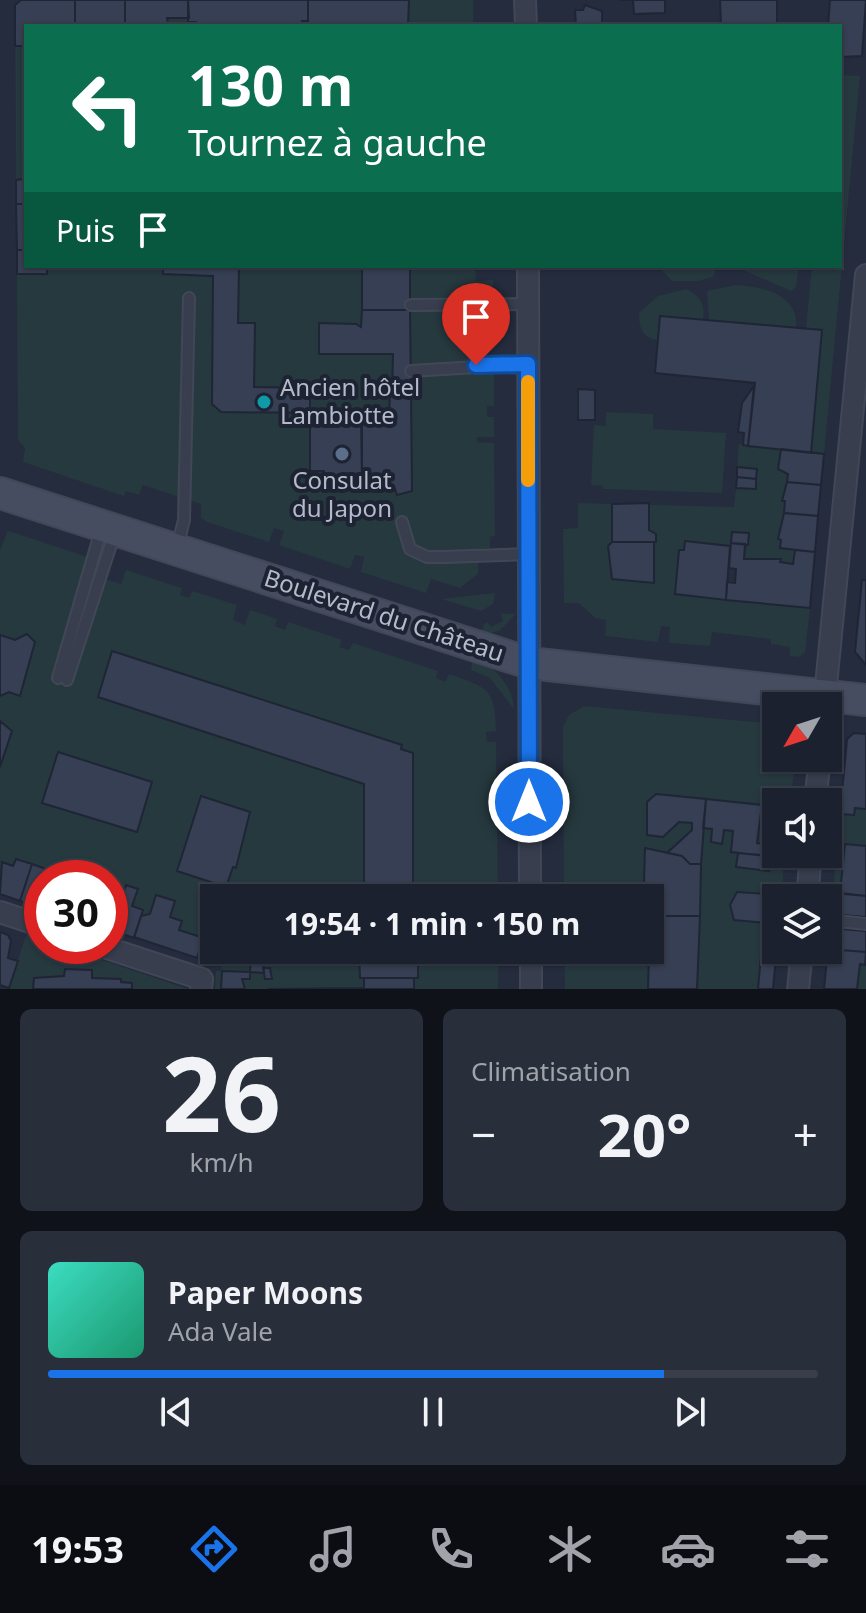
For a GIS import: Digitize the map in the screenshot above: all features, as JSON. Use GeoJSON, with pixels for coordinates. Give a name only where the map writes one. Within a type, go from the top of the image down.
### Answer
{"type":"FeatureCollection","features":[{"type":"Feature","properties":{"kind":"street"},"geometry":{"type":"LineString","coordinates":[[525,0],[526,24]]}},
{"type":"Feature","properties":{"kind":"street"},"geometry":{"type":"LineString","coordinates":[[528,268],[530,884]]}},
{"type":"Feature","properties":{"kind":"street"},"geometry":{"type":"LineString","coordinates":[[826,692],[866,275]]}},
{"type":"Feature","properties":{"kind":"street","name":"Boulevard du Château"},"geometry":{"type":"LineString","coordinates":[[0,493],[529,663],[762,692]]}},
{"type":"Feature","properties":{"kind":"street","name":"Boulevard du Château"},"geometry":{"type":"LineString","coordinates":[[842,700],[866,700]]}},
{"type":"Feature","properties":{"kind":"street"},"geometry":{"type":"LineString","coordinates":[[0,912],[24,920]]}},
{"type":"Feature","properties":{"kind":"street"},"geometry":{"type":"LineString","coordinates":[[128,955],[202,979],[201,989]]}},
{"type":"Feature","properties":{"kind":"street"},"geometry":{"type":"LineString","coordinates":[[531,964],[531,989]]}},
{"type":"Feature","properties":{"kind":"street"},"geometry":{"type":"LineString","coordinates":[[798,989],[801,964]]}},
{"type":"Feature","properties":{"kind":"lane"},"geometry":{"type":"LineString","coordinates":[[176,550],[184,520],[189,298]]}},
{"type":"Feature","properties":{"kind":"lane"},"geometry":{"type":"LineString","coordinates":[[411,305],[527,304]]}},
{"type":"Feature","properties":{"kind":"lane"},"geometry":{"type":"LineString","coordinates":[[411,371],[528,364]]}},
{"type":"Feature","properties":{"kind":"lane"},"geometry":{"type":"LineString","coordinates":[[402,522],[410,549],[427,557],[529,554]]}},
{"type":"Feature","properties":{"kind":"lane"},"geometry":{"type":"LineString","coordinates":[[62,679],[109,528]]}},
{"type":"Feature","properties":{"kind":"lane"},"geometry":{"type":"LineString","coordinates":[[842,921],[866,924]]}},
{"type":"Feature","properties":{"kind":"shaded area"},"geometry":{"type":"Polygon","coordinates":[[[21,0],[473,0],[473,24],[24,24],[24,268],[475,268],[476,281],[493,280],[493,301],[476,301],[476,312],[494,314],[494,348],[476,349],[476,365],[494,369],[494,406],[487,406],[487,417],[494,417],[494,437],[477,437],[477,442],[494,443],[495,536],[490,537],[490,548],[478,549],[478,574],[460,588],[431,579],[426,593],[361,572],[364,557],[355,555],[350,569],[279,545],[284,531],[274,528],[269,542],[207,522],[201,518],[201,504],[143,485],[139,495],[126,491],[124,496],[23,462],[25,448],[18,440],[15,5],[21,0]]]}},
{"type":"Feature","properties":{"kind":"shaded area"},"geometry":{"type":"Polygon","coordinates":[[[842,75],[860,76],[842,265],[842,75]]]}},
{"type":"Feature","properties":{"kind":"shaded area"},"geometry":{"type":"Polygon","coordinates":[[[660,268],[716,269],[713,277],[698,281],[672,281],[660,268]]]}},
{"type":"Feature","properties":{"kind":"shaded area"},"geometry":{"type":"Polygon","coordinates":[[[739,268],[799,268],[796,287],[791,291],[739,268]]]}},
{"type":"Feature","properties":{"kind":"shaded area"},"geometry":{"type":"Polygon","coordinates":[[[812,268],[842,268],[824,454],[811,453],[822,330],[806,328],[812,268]]]}},
{"type":"Feature","properties":{"kind":"shaded area"},"geometry":{"type":"Polygon","coordinates":[[[735,285],[756,287],[777,294],[792,307],[796,328],[709,320],[707,291],[735,285]]]}},
{"type":"Feature","properties":{"kind":"shaded area"},"geometry":{"type":"Polygon","coordinates":[[[686,289],[701,301],[703,320],[660,316],[658,340],[645,335],[639,313],[658,296],[686,289]]]}},
{"type":"Feature","properties":{"kind":"shaded area"},"geometry":{"type":"Polygon","coordinates":[[[606,412],[653,414],[653,429],[726,433],[722,493],[603,489],[603,486],[591,485],[594,425],[606,426],[606,412]]]}},
{"type":"Feature","properties":{"kind":"shaded area"},"geometry":{"type":"Polygon","coordinates":[[[739,444],[781,449],[785,474],[788,474],[782,500],[785,501],[783,528],[779,528],[778,539],[781,540],[781,548],[795,550],[793,564],[780,562],[780,559],[744,559],[749,533],[732,532],[730,546],[686,541],[684,550],[679,551],[675,594],[810,608],[805,652],[799,657],[790,656],[790,647],[771,644],[771,639],[712,632],[710,646],[669,643],[670,627],[661,626],[658,642],[605,636],[606,620],[595,618],[579,603],[564,603],[563,529],[578,528],[578,503],[734,507],[736,488],[756,489],[757,469],[737,467],[739,444]]]}},
{"type":"Feature","properties":{"kind":"shaded area"},"geometry":{"type":"Polygon","coordinates":[[[8,531],[88,557],[83,572],[121,584],[126,570],[182,588],[180,595],[189,598],[192,591],[237,605],[233,620],[245,625],[250,610],[277,619],[275,626],[285,630],[288,622],[342,640],[339,647],[349,650],[353,643],[438,671],[436,678],[445,682],[449,674],[481,687],[491,698],[496,717],[496,731],[486,732],[487,742],[496,742],[498,884],[200,884],[200,959],[128,936],[128,860],[24,860],[24,885],[0,894],[0,550],[8,531]]]}},
{"type":"Feature","properties":{"kind":"shaded area"},"geometry":{"type":"Polygon","coordinates":[[[495,593],[493,604],[481,611],[441,599],[495,593]]]}},
{"type":"Feature","properties":{"kind":"shaded area"},"geometry":{"type":"Polygon","coordinates":[[[501,614],[516,614],[499,631],[481,635],[484,624],[488,622],[491,627],[503,621],[501,614]]]}},
{"type":"Feature","properties":{"kind":"shaded area"},"geometry":{"type":"Polygon","coordinates":[[[473,656],[501,677],[510,691],[514,709],[490,678],[471,670],[473,656]]]}},
{"type":"Feature","properties":{"kind":"shaded area"},"geometry":{"type":"Polygon","coordinates":[[[584,706],[762,723],[762,772],[794,772],[792,788],[762,788],[762,868],[783,868],[783,884],[762,884],[762,964],[774,964],[773,989],[565,989],[565,964],[664,964],[664,884],[564,884],[563,727],[569,715],[584,706]]]}},
{"type":"Feature","properties":{"kind":"shaded area"},"geometry":{"type":"Polygon","coordinates":[[[866,734],[866,989],[824,989],[826,964],[842,964],[842,884],[834,884],[835,868],[842,868],[842,793],[847,739],[866,734]]]}},
{"type":"Feature","properties":{"kind":"shaded area"},"geometry":{"type":"Polygon","coordinates":[[[24,941],[24,964],[114,964],[188,989],[9,989],[24,941]]]}},
{"type":"Feature","properties":{"kind":"shaded area"},"geometry":{"type":"Polygon","coordinates":[[[215,964],[498,964],[498,989],[215,989],[216,971],[222,971],[221,966],[215,964]]]}},
{"type":"Feature","properties":{"kind":"building"},"geometry":{"type":"Polygon","coordinates":[[[21,0],[75,0],[75,24],[24,24],[24,46],[15,46],[15,5],[21,0]]]}},
{"type":"Feature","properties":{"kind":"building"},"geometry":{"type":"Polygon","coordinates":[[[75,0],[125,0],[125,24],[75,24],[75,0]]]}},
{"type":"Feature","properties":{"kind":"building"},"geometry":{"type":"Polygon","coordinates":[[[125,0],[188,0],[189,18],[167,18],[168,23],[125,24],[125,0]]]}},
{"type":"Feature","properties":{"kind":"building"},"geometry":{"type":"Polygon","coordinates":[[[188,0],[308,0],[308,21],[302,21],[301,24],[188,22],[188,0]]]}},
{"type":"Feature","properties":{"kind":"building"},"geometry":{"type":"Polygon","coordinates":[[[308,0],[409,0],[408,24],[308,24],[308,0]]]}},
{"type":"Feature","properties":{"kind":"building"},"geometry":{"type":"Polygon","coordinates":[[[633,0],[665,0],[665,13],[634,14],[633,0]]]}},
{"type":"Feature","properties":{"kind":"building"},"geometry":{"type":"Polygon","coordinates":[[[720,0],[777,0],[777,24],[721,24],[720,0]]]}},
{"type":"Feature","properties":{"kind":"building"},"geometry":{"type":"Polygon","coordinates":[[[830,0],[866,0],[862,56],[842,57],[842,24],[828,24],[830,0]]]}},
{"type":"Feature","properties":{"kind":"building"},"geometry":{"type":"Polygon","coordinates":[[[585,5],[602,11],[602,24],[576,24],[575,10],[583,10],[585,5]]]}},
{"type":"Feature","properties":{"kind":"building"},"geometry":{"type":"Polygon","coordinates":[[[23,179],[24,204],[16,204],[16,180],[23,179]]]}},
{"type":"Feature","properties":{"kind":"building"},"geometry":{"type":"Polygon","coordinates":[[[16,204],[24,204],[24,250],[17,250],[16,204]]]}},
{"type":"Feature","properties":{"kind":"building"},"geometry":{"type":"Polygon","coordinates":[[[17,250],[24,250],[24,268],[47,268],[47,274],[17,274],[17,250]]]}},
{"type":"Feature","properties":{"kind":"building"},"geometry":{"type":"Polygon","coordinates":[[[163,268],[239,268],[238,323],[255,323],[254,387],[310,388],[310,413],[221,412],[212,404],[213,276],[163,274],[163,268]]]}},
{"type":"Feature","properties":{"kind":"building"},"geometry":{"type":"Polygon","coordinates":[[[362,268],[410,268],[410,310],[362,310],[362,268]]]}},
{"type":"Feature","properties":{"kind":"building"},"geometry":{"type":"Polygon","coordinates":[[[362,310],[410,310],[411,392],[392,393],[393,354],[319,354],[319,323],[356,324],[361,327],[362,310]]]}},
{"type":"Feature","properties":{"kind":"building"},"geometry":{"type":"Polygon","coordinates":[[[660,316],[822,330],[811,453],[748,446],[755,383],[655,373],[660,316]]]}},
{"type":"Feature","properties":{"kind":"building"},"geometry":{"type":"Polygon","coordinates":[[[754,386],[748,446],[743,445],[744,433],[738,432],[742,403],[754,386]]]}},
{"type":"Feature","properties":{"kind":"building"},"geometry":{"type":"Polygon","coordinates":[[[578,389],[595,390],[595,420],[578,420],[578,389]]]}},
{"type":"Feature","properties":{"kind":"building"},"geometry":{"type":"Polygon","coordinates":[[[411,392],[412,491],[397,495],[394,486],[370,485],[370,481],[362,481],[361,414],[389,414],[390,393],[411,392]]]}},
{"type":"Feature","properties":{"kind":"building"},"geometry":{"type":"Polygon","coordinates":[[[310,416],[362,416],[362,481],[360,476],[324,476],[324,471],[310,471],[310,416]]]}},
{"type":"Feature","properties":{"kind":"building"},"geometry":{"type":"Polygon","coordinates":[[[781,449],[824,454],[821,485],[787,482],[788,474],[778,469],[781,449]]]}},
{"type":"Feature","properties":{"kind":"building"},"geometry":{"type":"Polygon","coordinates":[[[737,467],[757,469],[756,479],[737,477],[737,467]]]}},
{"type":"Feature","properties":{"kind":"building"},"geometry":{"type":"Polygon","coordinates":[[[737,477],[756,479],[756,489],[736,488],[737,477]]]}},
{"type":"Feature","properties":{"kind":"building"},"geometry":{"type":"Polygon","coordinates":[[[787,482],[821,485],[818,516],[784,513],[785,501],[782,501],[787,482]]]}},
{"type":"Feature","properties":{"kind":"building"},"geometry":{"type":"Polygon","coordinates":[[[649,503],[649,530],[656,534],[656,542],[612,542],[612,504],[649,503]]]}},
{"type":"Feature","properties":{"kind":"building"},"geometry":{"type":"Polygon","coordinates":[[[784,513],[818,516],[815,552],[780,548],[781,540],[778,539],[784,513]]]}},
{"type":"Feature","properties":{"kind":"building"},"geometry":{"type":"Polygon","coordinates":[[[732,532],[749,533],[748,545],[731,543],[732,532]]]}},
{"type":"Feature","properties":{"kind":"building"},"geometry":{"type":"Polygon","coordinates":[[[685,541],[730,546],[726,600],[675,594],[679,550],[684,550],[685,541]]]}},
{"type":"Feature","properties":{"kind":"building"},"geometry":{"type":"Polygon","coordinates":[[[612,542],[654,542],[654,583],[612,579],[608,546],[612,542]]]}},
{"type":"Feature","properties":{"kind":"building"},"geometry":{"type":"Polygon","coordinates":[[[731,543],[745,544],[744,559],[781,559],[780,562],[793,564],[795,550],[815,552],[810,608],[726,600],[727,582],[735,583],[736,569],[729,568],[731,543]]]}},
{"type":"Feature","properties":{"kind":"building"},"geometry":{"type":"Polygon","coordinates":[[[862,580],[866,580],[866,665],[855,652],[862,580]]]}},
{"type":"Feature","properties":{"kind":"building"},"geometry":{"type":"Polygon","coordinates":[[[27,634],[35,642],[20,696],[9,692],[0,696],[0,635],[15,640],[27,634]]]}},
{"type":"Feature","properties":{"kind":"building"},"geometry":{"type":"Polygon","coordinates":[[[112,651],[402,745],[401,749],[413,753],[413,884],[364,884],[364,784],[98,697],[112,651]]]}},
{"type":"Feature","properties":{"kind":"building"},"geometry":{"type":"Polygon","coordinates":[[[0,721],[12,731],[0,767],[0,721]]]}},
{"type":"Feature","properties":{"kind":"building"},"geometry":{"type":"Polygon","coordinates":[[[854,733],[866,734],[866,809],[855,808],[854,815],[842,814],[847,739],[854,733]]]}},
{"type":"Feature","properties":{"kind":"building"},"geometry":{"type":"Polygon","coordinates":[[[58,752],[152,782],[137,832],[42,803],[58,752]]]}},
{"type":"Feature","properties":{"kind":"building"},"geometry":{"type":"Polygon","coordinates":[[[656,794],[706,799],[701,864],[690,864],[682,856],[667,853],[692,830],[692,823],[679,822],[663,837],[647,835],[647,802],[656,794]]]}},
{"type":"Feature","properties":{"kind":"building"},"geometry":{"type":"Polygon","coordinates":[[[201,796],[250,812],[236,868],[233,867],[227,884],[217,884],[177,871],[201,796]]]}},
{"type":"Feature","properties":{"kind":"building"},"geometry":{"type":"Polygon","coordinates":[[[706,799],[762,805],[757,843],[762,843],[762,855],[731,852],[733,831],[724,830],[722,844],[711,842],[712,829],[703,828],[706,799]]]}},
{"type":"Feature","properties":{"kind":"building"},"geometry":{"type":"Polygon","coordinates":[[[845,844],[866,846],[866,896],[842,893],[845,844]]]}},
{"type":"Feature","properties":{"kind":"building"},"geometry":{"type":"Polygon","coordinates":[[[645,848],[682,856],[690,864],[701,864],[700,916],[664,916],[664,884],[644,884],[645,848]]]}},
{"type":"Feature","properties":{"kind":"building"},"geometry":{"type":"Polygon","coordinates":[[[738,853],[762,855],[762,868],[769,868],[769,871],[736,867],[738,853]]]}},
{"type":"Feature","properties":{"kind":"building"},"geometry":{"type":"Polygon","coordinates":[[[16,859],[24,862],[24,889],[20,901],[0,894],[2,862],[13,866],[16,859]]]}},
{"type":"Feature","properties":{"kind":"building"},"geometry":{"type":"Polygon","coordinates":[[[128,886],[138,889],[132,906],[143,910],[134,938],[128,936],[128,886]]]}},
{"type":"Feature","properties":{"kind":"building"},"geometry":{"type":"Polygon","coordinates":[[[737,892],[762,894],[762,923],[734,920],[730,905],[737,892]]]}},
{"type":"Feature","properties":{"kind":"building"},"geometry":{"type":"Polygon","coordinates":[[[842,894],[866,896],[866,917],[842,915],[842,894]]]}},
{"type":"Feature","properties":{"kind":"building"},"geometry":{"type":"Polygon","coordinates":[[[156,895],[175,901],[170,917],[182,921],[179,930],[200,937],[197,958],[134,937],[141,916],[150,914],[156,895]]]}},
{"type":"Feature","properties":{"kind":"building"},"geometry":{"type":"Polygon","coordinates":[[[664,916],[700,916],[697,989],[648,989],[649,964],[664,964],[664,916]]]}},
{"type":"Feature","properties":{"kind":"building"},"geometry":{"type":"Polygon","coordinates":[[[842,929],[866,931],[866,952],[842,950],[842,929]]]}},
{"type":"Feature","properties":{"kind":"building"},"geometry":{"type":"Polygon","coordinates":[[[0,932],[8,935],[11,941],[8,958],[18,961],[9,988],[0,985],[0,932]]]}},
{"type":"Feature","properties":{"kind":"building"},"geometry":{"type":"Polygon","coordinates":[[[842,950],[866,952],[865,965],[860,964],[857,989],[824,989],[826,964],[842,964],[842,950]]]}},
{"type":"Feature","properties":{"kind":"building"},"geometry":{"type":"Polygon","coordinates":[[[762,956],[762,964],[775,964],[773,989],[758,989],[762,956]]]}},
{"type":"Feature","properties":{"kind":"building"},"geometry":{"type":"Polygon","coordinates":[[[250,964],[264,964],[264,973],[250,972],[250,964]]]}},
{"type":"Feature","properties":{"kind":"building"},"geometry":{"type":"Polygon","coordinates":[[[360,964],[418,964],[418,978],[360,978],[360,964]]]}},
{"type":"Feature","properties":{"kind":"building"},"geometry":{"type":"Polygon","coordinates":[[[263,968],[270,968],[272,979],[265,979],[263,968]]]}},
{"type":"Feature","properties":{"kind":"building"},"geometry":{"type":"Polygon","coordinates":[[[65,969],[92,970],[92,978],[121,979],[121,982],[132,983],[132,989],[33,989],[34,978],[64,976],[65,969]]]}},
{"type":"Feature","properties":{"kind":"building"},"geometry":{"type":"Polygon","coordinates":[[[222,971],[250,972],[250,979],[242,979],[245,989],[221,989],[222,971]]]}},
{"type":"Feature","properties":{"kind":"building"},"geometry":{"type":"Polygon","coordinates":[[[364,978],[414,978],[414,989],[268,989],[364,988],[364,978]]]}},
{"type":"Feature","properties":{"kind":"slow traffic"},"geometry":{"type":"LineString","coordinates":[[528,382],[528,480]]}},
{"type":"Feature","properties":{"kind":"place","name":"Ancien hôtel Lambiotte"},"geometry":{"type":"Point","coordinates":[264,402]}},
{"type":"Feature","properties":{"kind":"place","name":"Consulat du Japon"},"geometry":{"type":"Point","coordinates":[342,454]}},
{"type":"Feature","properties":{"kind":"route"},"geometry":{"type":"LineString","coordinates":[[476,365],[528,364],[529,802]]}}]}
